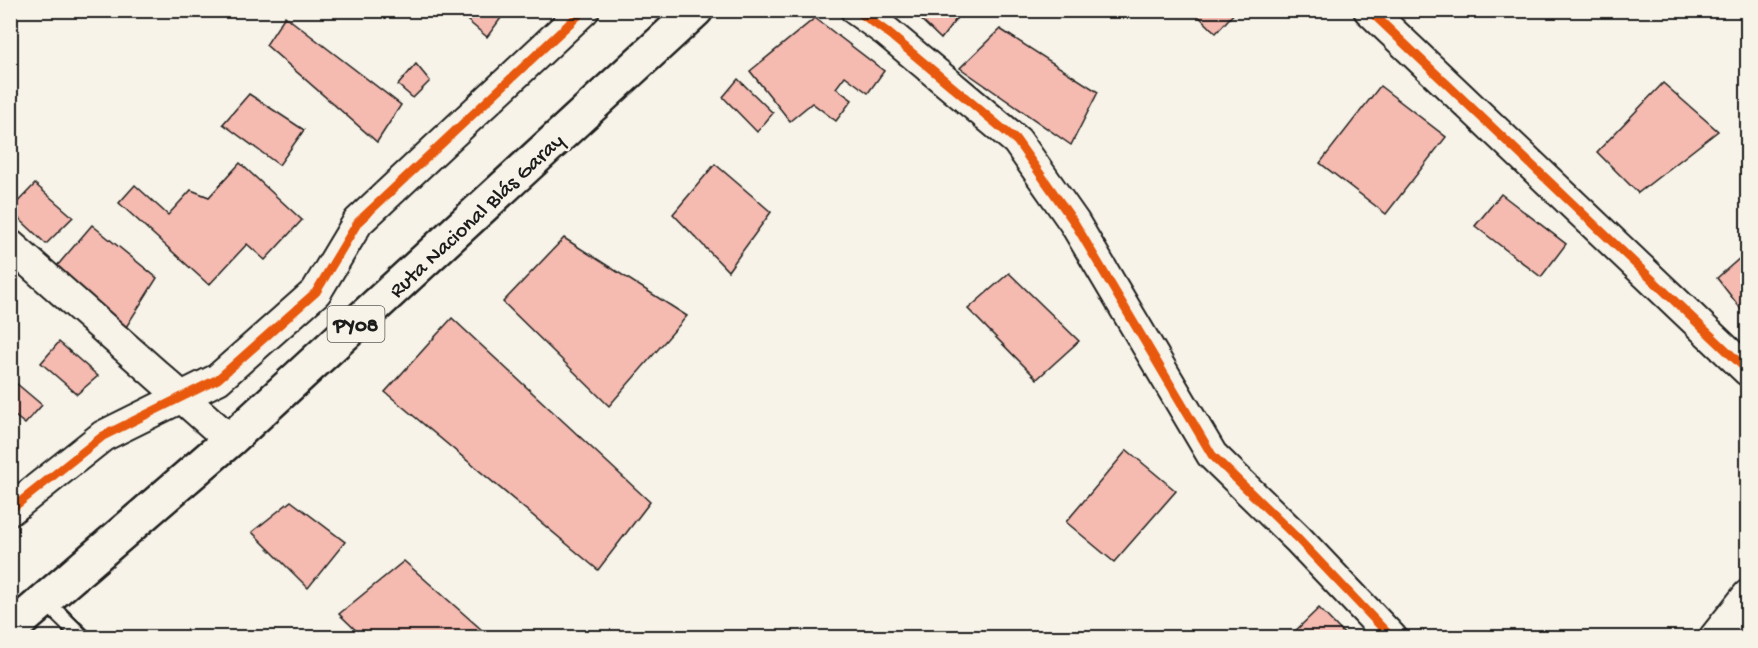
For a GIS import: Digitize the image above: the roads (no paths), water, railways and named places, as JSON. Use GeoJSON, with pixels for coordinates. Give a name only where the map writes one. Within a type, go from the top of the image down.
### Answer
{"type":"FeatureCollection","features":[{"type":"Feature","properties":{"kind":"highway","name":"Ruta Nacional Blás Garay"},"geometry":{"type":"LineString","coordinates":[[10,630],[230,440],[696,10]]}},
{"type":"Feature","properties":{"kind":"street"},"geometry":{"type":"LineString","coordinates":[[10,510],[103,436],[218,379],[316,292],[358,222],[584,10]]}},
{"type":"Feature","properties":{"kind":"street"},"geometry":{"type":"LineString","coordinates":[[856,10],[887,32],[1017,141],[1074,222],[1212,455],[1298,539],[1392,638]]}},
{"type":"Feature","properties":{"kind":"street"},"geometry":{"type":"LineString","coordinates":[[1370,10],[1748,371]]}},
{"type":"Feature","properties":{"kind":"street"},"geometry":{"type":"LineString","coordinates":[[10,245],[230,440]]}},
{"type":"Feature","properties":{"kind":"street"},"geometry":{"type":"LineString","coordinates":[[1714,638],[1748,595]]}},
{"type":"Feature","properties":{"kind":"lane"},"geometry":{"type":"LineString","coordinates":[[44,600],[83,638]]}}]}
